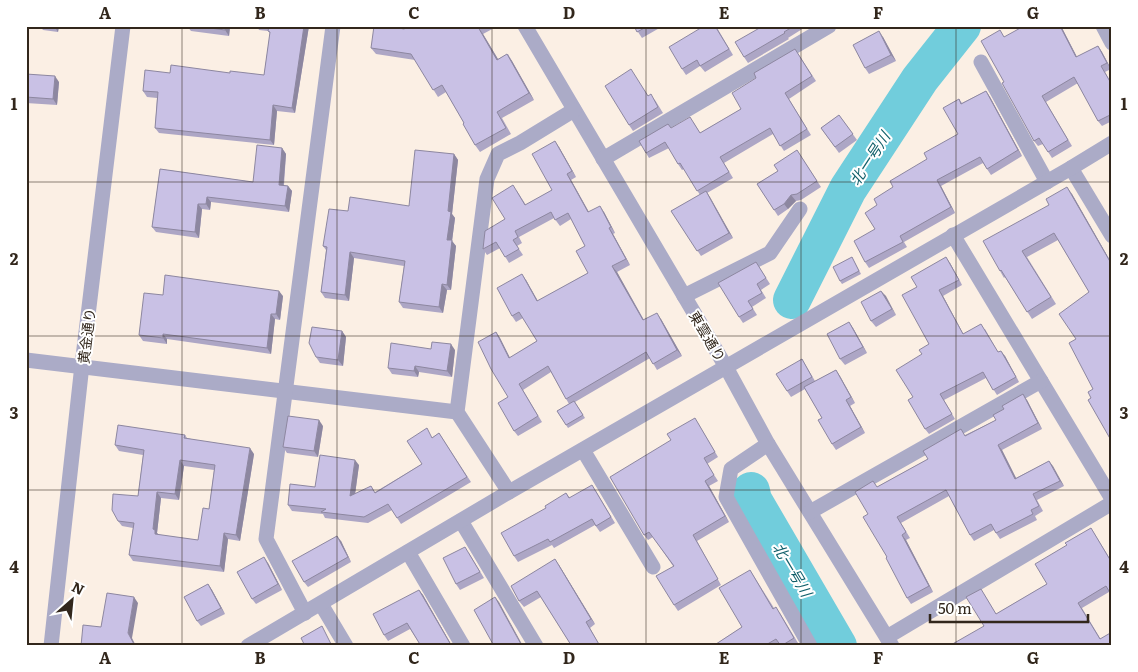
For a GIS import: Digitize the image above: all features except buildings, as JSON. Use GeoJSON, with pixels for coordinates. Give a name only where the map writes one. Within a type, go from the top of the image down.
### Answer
{"type":"FeatureCollection","features":[{"type":"Feature","properties":{"kind":"street","name":"黄金通り"},"geometry":{"type":"LineString","coordinates":[[51,646],[82,365],[123,26]]}},
{"type":"Feature","properties":{"kind":"street"},"geometry":{"type":"LineString","coordinates":[[305,613],[266,539],[333,26]]}},
{"type":"Feature","properties":{"kind":"street","name":"東雲通り"},"geometry":{"type":"LineString","coordinates":[[524,26],[684,296],[768,444],[890,641]]}},
{"type":"Feature","properties":{"kind":"street"},"geometry":{"type":"LineString","coordinates":[[603,159],[828,26]]}},
{"type":"Feature","properties":{"kind":"street"},"geometry":{"type":"LineString","coordinates":[[1103,26],[1112,42]]}},
{"type":"Feature","properties":{"kind":"street"},"geometry":{"type":"LineString","coordinates":[[981,62],[1047,182]]}},
{"type":"Feature","properties":{"kind":"street"},"geometry":{"type":"LineString","coordinates":[[509,492],[458,412],[487,179],[498,154],[520,143],[574,110]]}},
{"type":"Feature","properties":{"kind":"street"},"geometry":{"type":"LineString","coordinates":[[248,646],[509,492],[1112,143]]}},
{"type":"Feature","properties":{"kind":"street"},"geometry":{"type":"LineString","coordinates":[[1071,168],[1112,236]]}},
{"type":"Feature","properties":{"kind":"street"},"geometry":{"type":"LineString","coordinates":[[684,296],[770,254],[800,209]]}},
{"type":"Feature","properties":{"kind":"street"},"geometry":{"type":"LineString","coordinates":[[953,235],[1112,499]]}},
{"type":"Feature","properties":{"kind":"street"},"geometry":{"type":"LineString","coordinates":[[26,360],[82,365],[458,412]]}},
{"type":"Feature","properties":{"kind":"street"},"geometry":{"type":"LineString","coordinates":[[810,512],[1041,381]]}},
{"type":"Feature","properties":{"kind":"street"},"geometry":{"type":"LineString","coordinates":[[768,444],[731,469],[726,497],[810,646]]}},
{"type":"Feature","properties":{"kind":"street"},"geometry":{"type":"LineString","coordinates":[[583,450],[654,567]]}},
{"type":"Feature","properties":{"kind":"street"},"geometry":{"type":"LineString","coordinates":[[890,641],[1112,503]]}},
{"type":"Feature","properties":{"kind":"street"},"geometry":{"type":"LineString","coordinates":[[461,521],[536,646]]}},
{"type":"Feature","properties":{"kind":"street"},"geometry":{"type":"LineString","coordinates":[[408,552],[463,646]]}},
{"type":"Feature","properties":{"kind":"street"},"geometry":{"type":"LineString","coordinates":[[321,604],[346,646]]}},
{"type":"Feature","properties":{"kind":"waterway","name":"北一号川"},"geometry":{"type":"LineString","coordinates":[[792,300],[848,189],[920,79],[962,26]]}},
{"type":"Feature","properties":{"kind":"waterway","name":"北一号川"},"geometry":{"type":"LineString","coordinates":[[751,491],[753,500],[838,646]]}}]}
